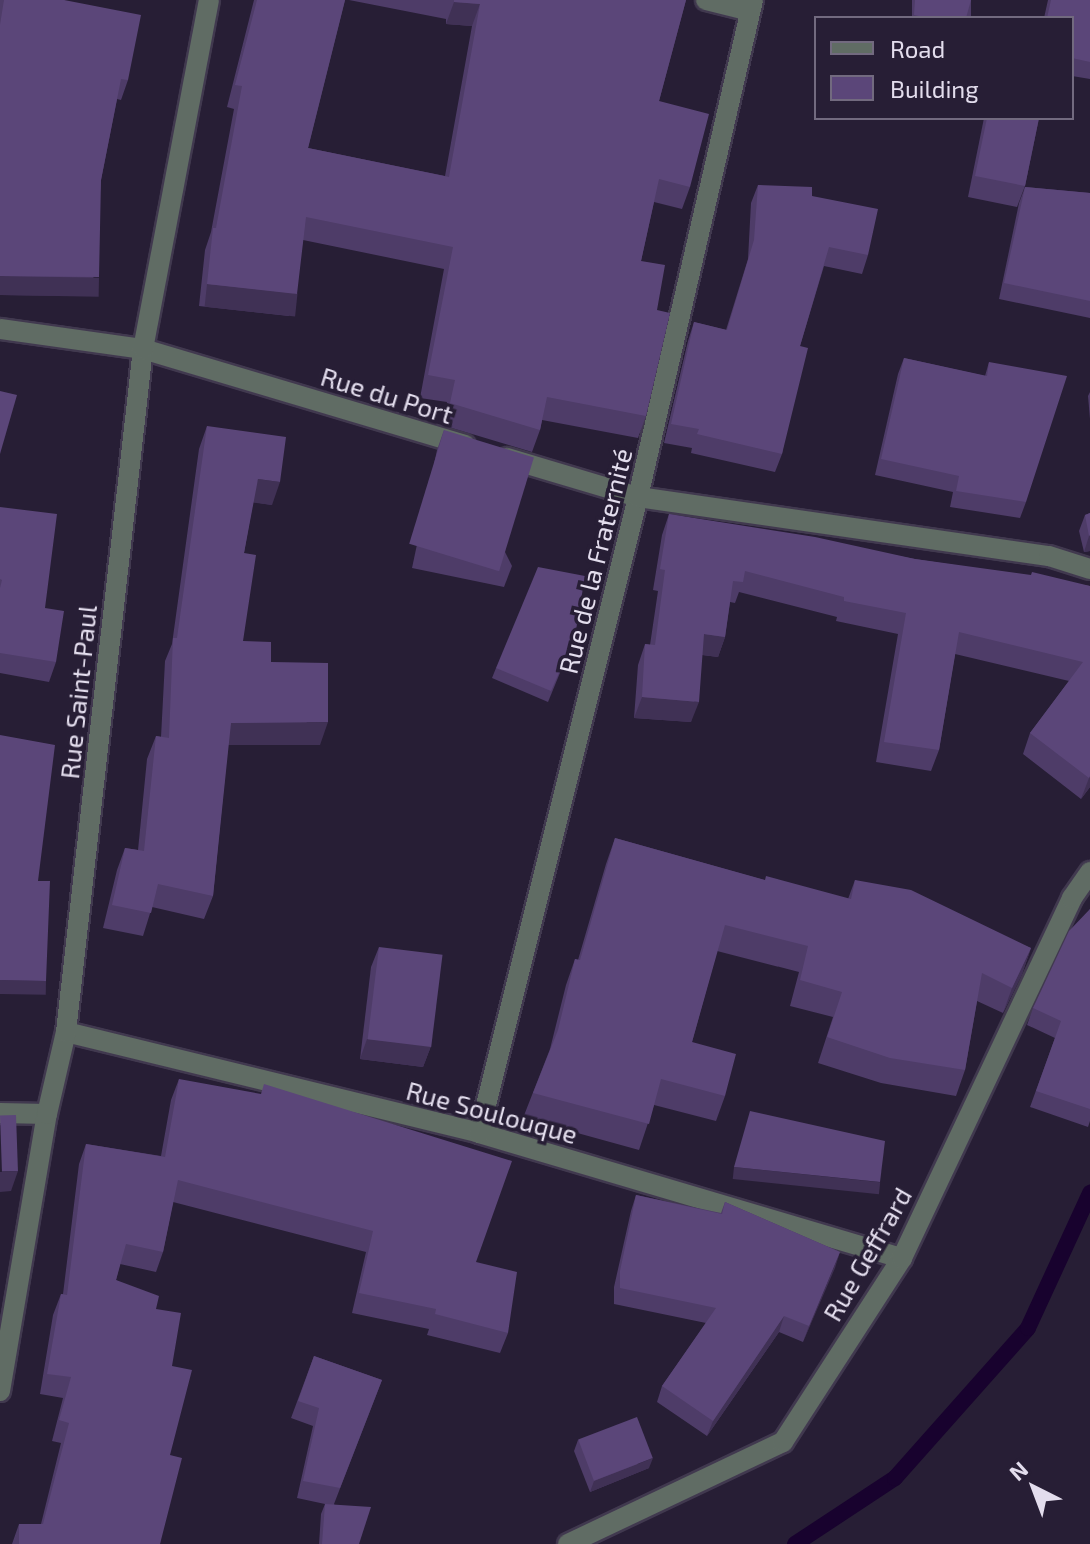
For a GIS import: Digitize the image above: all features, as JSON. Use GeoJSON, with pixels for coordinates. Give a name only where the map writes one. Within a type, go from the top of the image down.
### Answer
{"type":"FeatureCollection","features":[{"type":"Feature","properties":{"kind":"street","name":"Rue Saint-Paul"},"geometry":{"type":"LineString","coordinates":[[0,1391],[47,1114],[66,1032],[143,349],[209,0]]}},
{"type":"Feature","properties":{"kind":"street"},"geometry":{"type":"LineString","coordinates":[[706,0],[752,6]]}},
{"type":"Feature","properties":{"kind":"street","name":"Rue de la Fraternité"},"geometry":{"type":"LineString","coordinates":[[479,1133],[638,497],[752,6]]}},
{"type":"Feature","properties":{"kind":"street","name":"Rue du Port"},"geometry":{"type":"LineString","coordinates":[[0,329],[143,349],[638,497],[1049,556],[1090,569]]}},
{"type":"Feature","properties":{"kind":"street","name":"Rue Geffrard"},"geometry":{"type":"LineString","coordinates":[[568,1544],[783,1442],[902,1258],[1072,898],[1090,872]]}},
{"type":"Feature","properties":{"kind":"street","name":"Rue Soulouque"},"geometry":{"type":"LineString","coordinates":[[66,1032],[479,1133],[902,1258]]}},
{"type":"Feature","properties":{"kind":"street"},"geometry":{"type":"LineString","coordinates":[[0,1113],[47,1114]]}},
{"type":"Feature","properties":{"kind":"building"},"geometry":{"type":"Polygon","coordinates":[[[4,0],[64,0],[141,15],[128,80],[121,79],[101,180],[99,277],[0,276],[0,25],[4,0]]]}},
{"type":"Feature","properties":{"kind":"building"},"geometry":{"type":"Polygon","coordinates":[[[257,0],[345,0],[308,148],[449,177],[480,4],[454,0],[686,0],[659,101],[709,114],[690,187],[659,179],[641,261],[665,265],[657,310],[670,313],[646,416],[547,397],[540,430],[450,403],[455,380],[428,375],[453,247],[306,217],[297,294],[207,284],[213,228],[216,228],[242,86],[235,85],[257,0]]]}},
{"type":"Feature","properties":{"kind":"building"},"geometry":{"type":"Polygon","coordinates":[[[915,0],[971,0],[967,16],[914,15],[915,0]]]}},
{"type":"Feature","properties":{"kind":"building"},"geometry":{"type":"Polygon","coordinates":[[[1051,0],[1090,0],[1090,62],[1074,58],[1074,16],[1047,16],[1051,0]]]}},
{"type":"Feature","properties":{"kind":"building"},"geometry":{"type":"Polygon","coordinates":[[[987,120],[1039,120],[1025,186],[975,176],[987,120]]]}},
{"type":"Feature","properties":{"kind":"building"},"geometry":{"type":"Polygon","coordinates":[[[758,185],[812,187],[812,196],[878,209],[868,255],[829,247],[800,346],[808,348],[782,454],[697,434],[699,429],[671,424],[694,322],[727,330],[754,240],[758,185]]]}},
{"type":"Feature","properties":{"kind":"building"},"geometry":{"type":"Polygon","coordinates":[[[1025,187],[1090,193],[1090,301],[1004,283],[1025,187]]]}},
{"type":"Feature","properties":{"kind":"building"},"geometry":{"type":"Polygon","coordinates":[[[904,358],[987,376],[989,362],[1067,376],[1026,502],[956,491],[959,476],[881,459],[904,358]]]}},
{"type":"Feature","properties":{"kind":"building"},"geometry":{"type":"Polygon","coordinates":[[[0,391],[17,395],[0,454],[0,391]]]}},
{"type":"Feature","properties":{"kind":"building"},"geometry":{"type":"Polygon","coordinates":[[[207,426],[286,437],[280,482],[258,479],[244,553],[256,555],[243,641],[271,642],[271,662],[328,663],[328,722],[231,723],[213,896],[158,884],[151,913],[112,905],[125,848],[144,851],[156,736],[169,738],[173,638],[177,638],[207,426]]]}},
{"type":"Feature","properties":{"kind":"building"},"geometry":{"type":"Polygon","coordinates":[[[444,430],[534,457],[499,571],[409,544],[444,430]]]}},
{"type":"Feature","properties":{"kind":"building"},"geometry":{"type":"Polygon","coordinates":[[[0,507],[57,514],[45,608],[64,611],[56,662],[0,653],[0,507]]]}},
{"type":"Feature","properties":{"kind":"building"},"geometry":{"type":"Polygon","coordinates":[[[1090,513],[1090,535],[1089,536],[1085,515],[1090,513]]]}},
{"type":"Feature","properties":{"kind":"building"},"geometry":{"type":"Polygon","coordinates":[[[669,514],[815,537],[915,559],[1031,575],[1032,572],[1090,586],[1089,778],[1030,733],[1083,662],[959,632],[939,750],[884,742],[906,613],[844,601],[844,597],[745,571],[743,582],[733,581],[725,637],[704,634],[699,702],[642,697],[645,644],[655,645],[665,570],[660,569],[669,514]]]}},
{"type":"Feature","properties":{"kind":"building"},"geometry":{"type":"Polygon","coordinates":[[[538,567],[585,576],[575,636],[551,691],[496,668],[538,567]]]}},
{"type":"Feature","properties":{"kind":"building"},"geometry":{"type":"Polygon","coordinates":[[[0,735],[55,745],[38,881],[50,881],[46,981],[0,980],[0,735]]]}},
{"type":"Feature","properties":{"kind":"building"},"geometry":{"type":"Polygon","coordinates":[[[615,838],[765,880],[766,876],[851,899],[855,880],[911,890],[1031,948],[1012,988],[982,973],[965,1070],[890,1058],[827,1037],[842,992],[800,980],[808,946],[725,925],[692,1042],[736,1054],[725,1096],[661,1079],[649,1124],[533,1093],[558,1030],[575,959],[580,960],[615,838]]]}},
{"type":"Feature","properties":{"kind":"building"},"geometry":{"type":"Polygon","coordinates":[[[1090,909],[1090,1109],[1036,1091],[1061,1021],[1033,1008],[1069,931],[1090,909]]]}},
{"type":"Feature","properties":{"kind":"building"},"geometry":{"type":"Polygon","coordinates":[[[379,947],[443,955],[431,1047],[368,1039],[379,947]]]}},
{"type":"Feature","properties":{"kind":"building"},"geometry":{"type":"Polygon","coordinates":[[[179,1079],[261,1094],[264,1084],[512,1161],[476,1262],[517,1272],[508,1333],[435,1314],[436,1309],[359,1293],[373,1231],[178,1180],[163,1252],[126,1244],[116,1280],[159,1296],[156,1309],[181,1313],[172,1366],[192,1370],[170,1455],[182,1458],[160,1544],[19,1544],[19,1524],[43,1524],[69,1423],[59,1420],[71,1377],[47,1374],[61,1294],[67,1295],[86,1144],[165,1157],[179,1079]]]}},
{"type":"Feature","properties":{"kind":"building"},"geometry":{"type":"Polygon","coordinates":[[[750,1111],[885,1141],[880,1182],[734,1167],[750,1111]]]}},
{"type":"Feature","properties":{"kind":"building"},"geometry":{"type":"Polygon","coordinates":[[[16,1115],[18,1171],[2,1172],[0,1116],[16,1115]]]}},
{"type":"Feature","properties":{"kind":"building"},"geometry":{"type":"Polygon","coordinates":[[[636,1195],[722,1214],[725,1202],[840,1252],[809,1326],[784,1316],[713,1421],[662,1386],[716,1308],[620,1288],[620,1271],[636,1195]]]}},
{"type":"Feature","properties":{"kind":"building"},"geometry":{"type":"Polygon","coordinates":[[[314,1356],[382,1380],[340,1488],[303,1481],[319,1408],[298,1401],[314,1356]]]}},
{"type":"Feature","properties":{"kind":"building"},"geometry":{"type":"Polygon","coordinates":[[[637,1417],[653,1458],[594,1481],[578,1440],[637,1417]]]}},
{"type":"Feature","properties":{"kind":"building"},"geometry":{"type":"Polygon","coordinates":[[[325,1504],[371,1507],[359,1544],[322,1544],[325,1504]]]}},
{"type":"Feature","properties":{"kind":"waterway"},"geometry":{"type":"LineString","coordinates":[[795,1544],[895,1478],[1028,1328],[1090,1193]]}}]}
